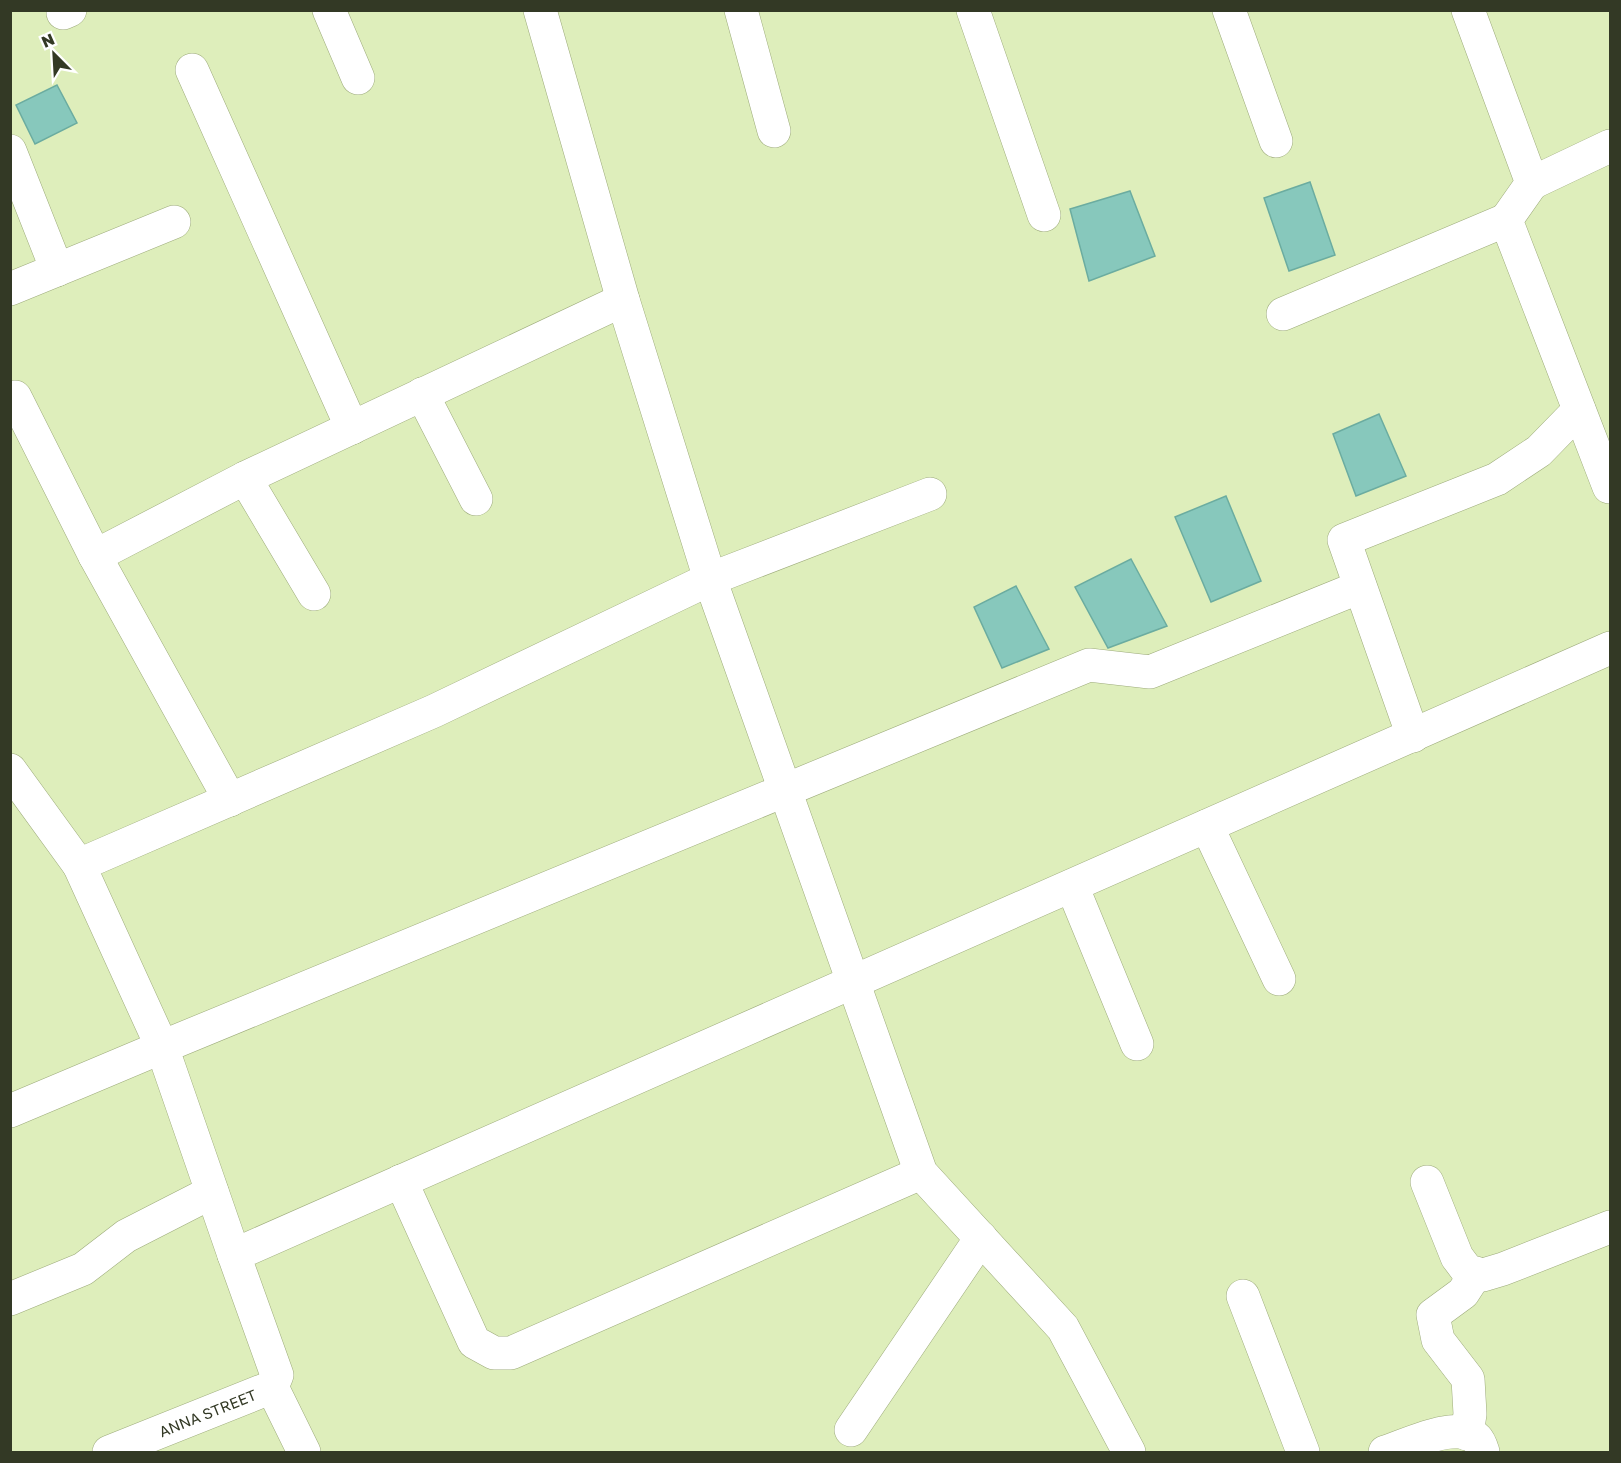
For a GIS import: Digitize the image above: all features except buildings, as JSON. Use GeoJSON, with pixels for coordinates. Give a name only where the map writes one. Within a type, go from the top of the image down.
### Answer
{"type":"FeatureCollection","features":[{"type":"Feature","properties":{"kind":"street"},"geometry":{"type":"LineString","coordinates":[[305,10],[307,14],[322,10]]}},
{"type":"Feature","properties":{"kind":"street"},"geometry":{"type":"LineString","coordinates":[[329,10],[358,78]]}},
{"type":"Feature","properties":{"kind":"street"},"geometry":{"type":"LineString","coordinates":[[540,10],[623,300],[710,579],[855,981],[921,1173],[1063,1328],[1129,1452]]}},
{"type":"Feature","properties":{"kind":"street"},"geometry":{"type":"LineString","coordinates":[[741,10],[774,131]]}},
{"type":"Feature","properties":{"kind":"street"},"geometry":{"type":"LineString","coordinates":[[973,10],[1044,215]]}},
{"type":"Feature","properties":{"kind":"street"},"geometry":{"type":"LineString","coordinates":[[1229,10],[1276,141]]}},
{"type":"Feature","properties":{"kind":"street"},"geometry":{"type":"LineString","coordinates":[[1468,10],[1532,183]]}},
{"type":"Feature","properties":{"kind":"street"},"geometry":{"type":"LineString","coordinates":[[192,70],[352,428]]}},
{"type":"Feature","properties":{"kind":"street"},"geometry":{"type":"LineString","coordinates":[[1283,314],[1506,220],[1532,183],[1611,146]]}},
{"type":"Feature","properties":{"kind":"street"},"geometry":{"type":"LineString","coordinates":[[10,151],[57,270]]}},
{"type":"Feature","properties":{"kind":"street"},"geometry":{"type":"LineString","coordinates":[[1506,220],[1609,487]]}},
{"type":"Feature","properties":{"kind":"street"},"geometry":{"type":"LineString","coordinates":[[10,289],[174,222]]}},
{"type":"Feature","properties":{"kind":"street"},"geometry":{"type":"LineString","coordinates":[[95,556],[245,478],[623,300]]}},
{"type":"Feature","properties":{"kind":"street"},"geometry":{"type":"LineString","coordinates":[[422,394],[476,499]]}},
{"type":"Feature","properties":{"kind":"street"},"geometry":{"type":"LineString","coordinates":[[15,397],[95,556],[230,800]]}},
{"type":"Feature","properties":{"kind":"street"},"geometry":{"type":"LineString","coordinates":[[1413,736],[1344,540],[1497,479],[1539,451],[1579,410]]}},
{"type":"Feature","properties":{"kind":"street"},"geometry":{"type":"LineString","coordinates":[[245,478],[314,594]]}},
{"type":"Feature","properties":{"kind":"street"},"geometry":{"type":"LineString","coordinates":[[80,865],[434,711],[710,579],[930,494]]}},
{"type":"Feature","properties":{"kind":"street"},"geometry":{"type":"LineString","coordinates":[[10,1111],[784,789],[1089,665],[1150,672],[1360,587]]}},
{"type":"Feature","properties":{"kind":"street"},"geometry":{"type":"LineString","coordinates":[[234,1255],[1611,648]]}},
{"type":"Feature","properties":{"kind":"street"},"geometry":{"type":"LineString","coordinates":[[10,770],[23,812],[80,865],[162,1047],[276,1375],[272,1387],[304,1452]]}},
{"type":"Feature","properties":{"kind":"street"},"geometry":{"type":"LineString","coordinates":[[1207,826],[1279,979]]}},
{"type":"Feature","properties":{"kind":"street"},"geometry":{"type":"LineString","coordinates":[[1072,886],[1137,1044]]}},
{"type":"Feature","properties":{"kind":"street"},"geometry":{"type":"LineString","coordinates":[[401,1181],[474,1342],[494,1353],[511,1353],[921,1173]]}},
{"type":"Feature","properties":{"kind":"street"},"geometry":{"type":"LineString","coordinates":[[1427,1182],[1457,1257],[1469,1273],[1483,1275],[1503,1269],[1611,1227]]}},
{"type":"Feature","properties":{"kind":"street"},"geometry":{"type":"LineString","coordinates":[[10,1299],[83,1269],[126,1236],[212,1192]]}},
{"type":"Feature","properties":{"kind":"street"},"geometry":{"type":"LineString","coordinates":[[851,1430],[981,1238]]}},
{"type":"Feature","properties":{"kind":"street"},"geometry":{"type":"LineString","coordinates":[[1475,1443],[1470,1414],[1468,1379],[1438,1340],[1433,1316],[1463,1293],[1476,1273]]}},
{"type":"Feature","properties":{"kind":"street"},"geometry":{"type":"LineString","coordinates":[[1243,1296],[1303,1452]]}},
{"type":"Feature","properties":{"kind":"street","name":"ANNA STREET"},"geometry":{"type":"LineString","coordinates":[[109,1452],[272,1387]]}},
{"type":"Feature","properties":{"kind":"street"},"geometry":{"type":"LineString","coordinates":[[1385,1452],[1447,1430],[1475,1443]]}}]}
